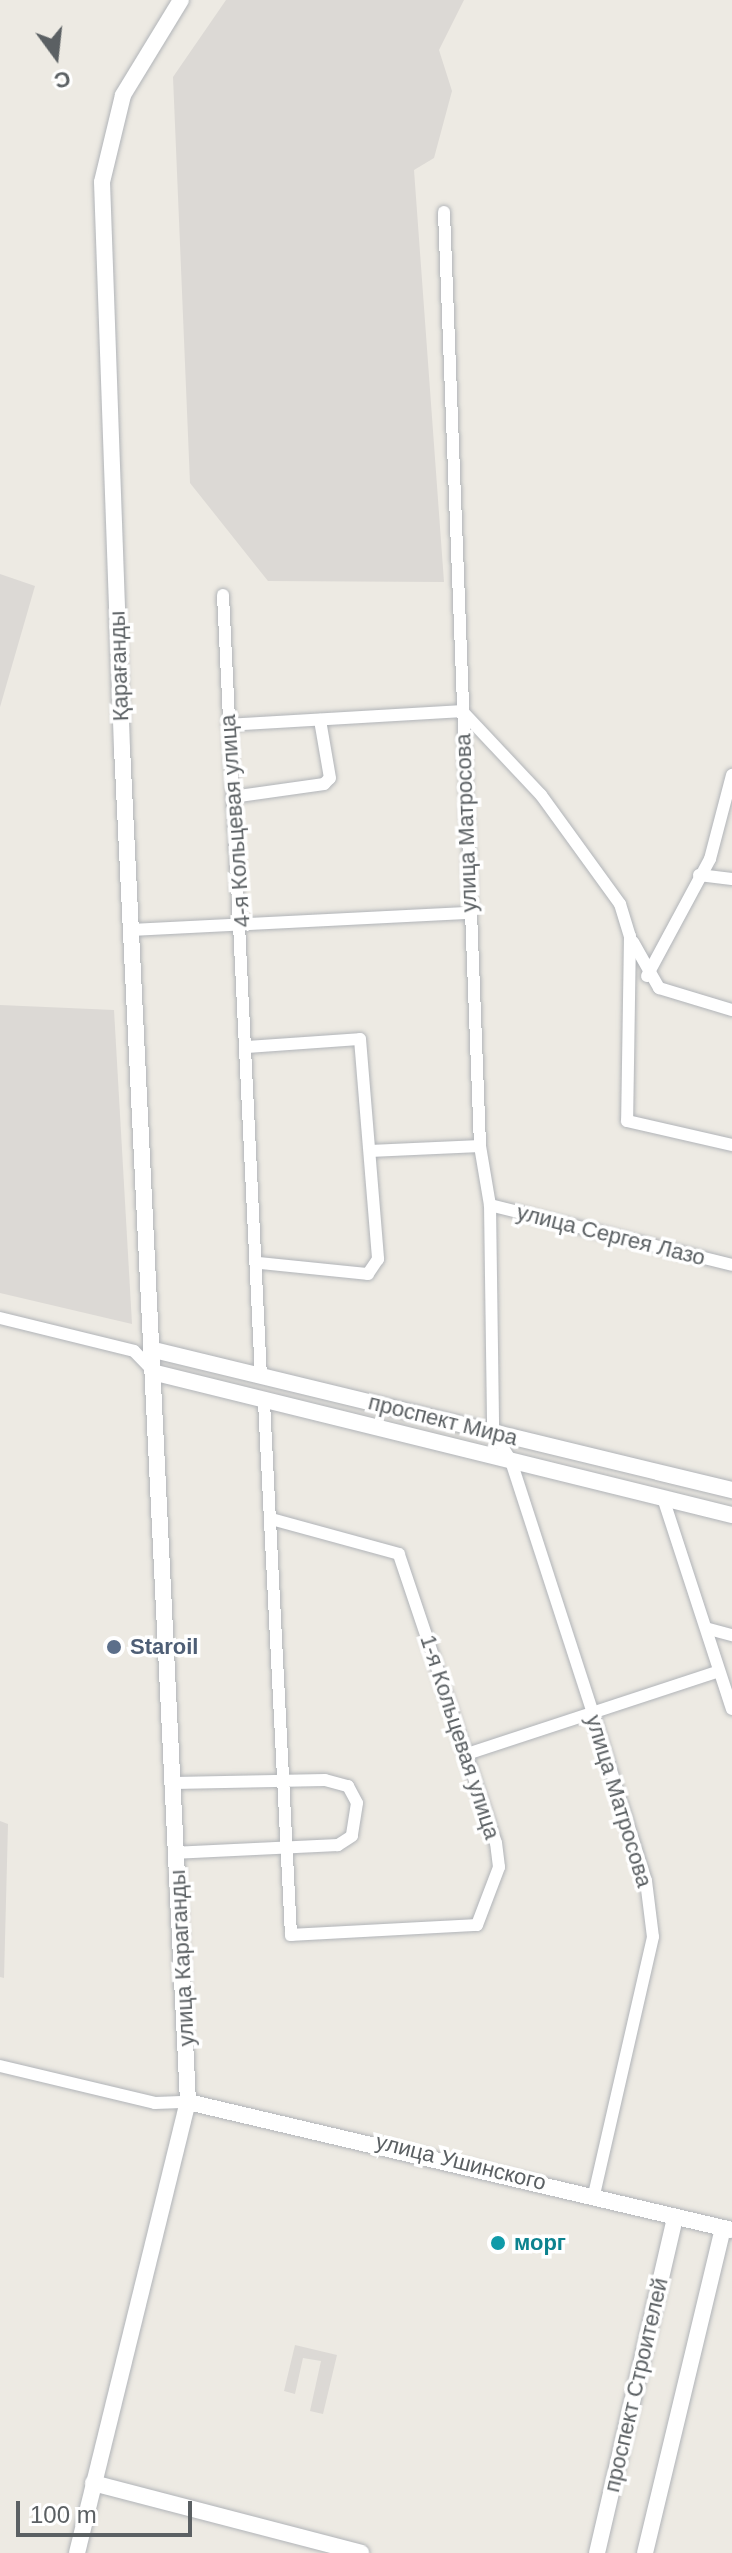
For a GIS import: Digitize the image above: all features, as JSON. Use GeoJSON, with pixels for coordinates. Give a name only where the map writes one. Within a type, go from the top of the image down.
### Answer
{"type":"FeatureCollection","features":[{"type":"Feature","properties":{"kind":"main road","name":"Қарағанды"},"geometry":{"type":"LineString","coordinates":[[154,1350],[132,930],[104,159],[129,84],[181,0]]}},
{"type":"Feature","properties":{"kind":"main road","name":"улица Караганды"},"geometry":{"type":"LineString","coordinates":[[77,2553],[188,2102],[154,1350]]}},
{"type":"Feature","properties":{"kind":"main road","name":"проспект Мира"},"geometry":{"type":"LineString","coordinates":[[154,1350],[732,1490]]}},
{"type":"Feature","properties":{"kind":"main road","name":"проспект Мира"},"geometry":{"type":"LineString","coordinates":[[156,1373],[732,1515]]}},
{"type":"Feature","properties":{"kind":"main road","name":"улица Ушинского"},"geometry":{"type":"LineString","coordinates":[[188,2102],[594,2195],[728,2230]]}},
{"type":"Feature","properties":{"kind":"main road","name":"проспект Строителей"},"geometry":{"type":"LineString","coordinates":[[597,2553],[675,2218]]}},
{"type":"Feature","properties":{"kind":"main road"},"geometry":{"type":"LineString","coordinates":[[645,2553],[728,2230]]}},
{"type":"Feature","properties":{"kind":"main road"},"geometry":{"type":"LineString","coordinates":[[93,2483],[361,2553]]}},
{"type":"Feature","properties":{"kind":"street","name":"улица Матросова"},"geometry":{"type":"LineString","coordinates":[[444,212],[480,1146],[490,1205],[493,1432],[511,1461],[593,1713],[646,1881],[653,1937],[594,2195]]}},
{"type":"Feature","properties":{"kind":"street","name":"4-я Кольцевая улица"},"geometry":{"type":"LineString","coordinates":[[223,595],[260,1263],[261,1377]]}},
{"type":"Feature","properties":{"kind":"street"},"geometry":{"type":"LineString","coordinates":[[228,725],[462,711],[586,855],[620,904],[647,976],[659,988],[732,1010]]}},
{"type":"Feature","properties":{"kind":"street"},"geometry":{"type":"LineString","coordinates":[[232,797],[324,784],[330,778],[320,720]]}},
{"type":"Feature","properties":{"kind":"street"},"geometry":{"type":"LineString","coordinates":[[647,976],[718,837],[732,775]]}},
{"type":"Feature","properties":{"kind":"street"},"geometry":{"type":"LineString","coordinates":[[699,875],[732,879]]}},
{"type":"Feature","properties":{"kind":"street"},"geometry":{"type":"LineString","coordinates":[[132,930],[243,927],[470,913]]}},
{"type":"Feature","properties":{"kind":"street"},"geometry":{"type":"LineString","coordinates":[[630,936],[627,1121],[732,1145]]}},
{"type":"Feature","properties":{"kind":"street"},"geometry":{"type":"LineString","coordinates":[[246,1047],[360,1039],[378,1259],[368,1274],[260,1263]]}},
{"type":"Feature","properties":{"kind":"street"},"geometry":{"type":"LineString","coordinates":[[370,1151],[480,1146]]}},
{"type":"Feature","properties":{"kind":"street","name":"улица Сергея Лазо"},"geometry":{"type":"LineString","coordinates":[[490,1205],[732,1265]]}},
{"type":"Feature","properties":{"kind":"street"},"geometry":{"type":"LineString","coordinates":[[0,1318],[134,1351],[154,1350]]}},
{"type":"Feature","properties":{"kind":"street"},"geometry":{"type":"LineString","coordinates":[[134,1351],[156,1373]]}},
{"type":"Feature","properties":{"kind":"street","name":"1-я Кольцевая улица"},"geometry":{"type":"LineString","coordinates":[[264,1402],[291,1935],[477,1925],[499,1867],[467,1754],[399,1554],[271,1519]]}},
{"type":"Feature","properties":{"kind":"street"},"geometry":{"type":"LineString","coordinates":[[663,1498],[709,1629],[732,1709]]}},
{"type":"Feature","properties":{"kind":"street"},"geometry":{"type":"LineString","coordinates":[[709,1629],[732,1635]]}},
{"type":"Feature","properties":{"kind":"street"},"geometry":{"type":"LineString","coordinates":[[467,1754],[719,1671]]}},
{"type":"Feature","properties":{"kind":"street"},"geometry":{"type":"LineString","coordinates":[[174,1783],[285,1782],[348,1786],[357,1803],[352,1836],[338,1845],[288,1851],[177,1853]]}},
{"type":"Feature","properties":{"kind":"street"},"geometry":{"type":"LineString","coordinates":[[0,2066],[155,2103],[188,2102]]}},
{"type":"Feature","properties":{"kind":"shaded area"},"geometry":{"type":"Polygon","coordinates":[[[226,0],[464,0],[439,50],[452,91],[434,158],[414,170],[444,582],[268,581],[190,483],[173,77],[226,0]]]}},
{"type":"Feature","properties":{"kind":"shaded area"},"geometry":{"type":"Polygon","coordinates":[[[0,574],[35,586],[0,707],[0,574]]]}},
{"type":"Feature","properties":{"kind":"shaded area"},"geometry":{"type":"Polygon","coordinates":[[[0,1005],[114,1010],[132,1324],[0,1293],[0,1005]]]}},
{"type":"Feature","properties":{"kind":"shaded area"},"geometry":{"type":"Polygon","coordinates":[[[0,1821],[8,1824],[4,1978],[0,1977],[0,1821]]]}},
{"type":"Feature","properties":{"kind":"shaded area"},"geometry":{"type":"Polygon","coordinates":[[[295,2345],[337,2355],[323,2414],[310,2411],[321,2361],[303,2358],[295,2394],[284,2391],[295,2345]]]}},
{"type":"Feature","properties":{"kind":"place","name":"Staroil"},"geometry":{"type":"Point","coordinates":[114,1647]}},
{"type":"Feature","properties":{"kind":"place","name":"морг"},"geometry":{"type":"Point","coordinates":[498,2243]}}]}
